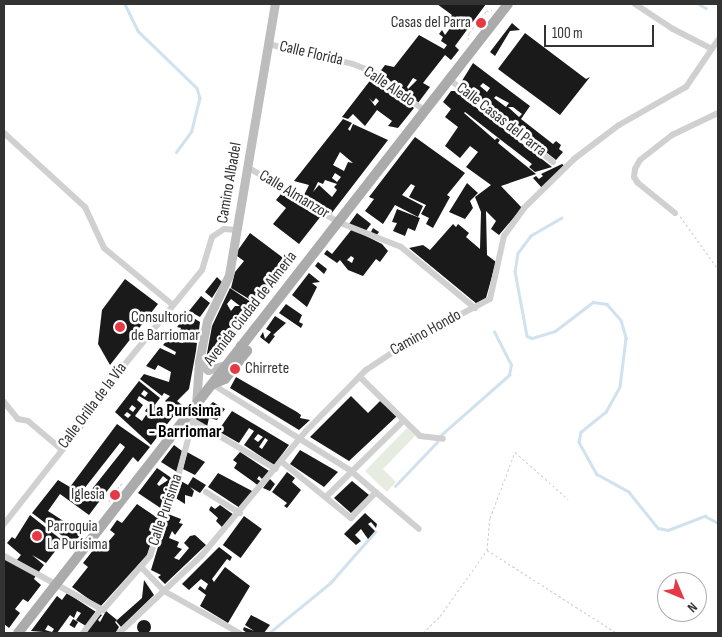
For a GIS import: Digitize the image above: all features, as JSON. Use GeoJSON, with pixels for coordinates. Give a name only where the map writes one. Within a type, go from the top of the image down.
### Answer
{"type":"FeatureCollection","features":[{"type":"Feature","properties":{"kind":"main road","name":"Camino Albadel"},"geometry":{"type":"LineString","coordinates":[[196,405],[199,362],[209,316],[228,279],[249,168],[275,4]]}},
{"type":"Feature","properties":{"kind":"main road","name":"Avenida Ciudad de Almería"},"geometry":{"type":"LineString","coordinates":[[18,633],[190,419],[196,405],[241,346],[508,4]]}},
{"type":"Feature","properties":{"kind":"main road"},"geometry":{"type":"LineString","coordinates":[[212,384],[225,378],[247,351],[241,346]]}},
{"type":"Feature","properties":{"kind":"main road"},"geometry":{"type":"LineString","coordinates":[[199,362],[208,370],[228,363]]}},
{"type":"Feature","properties":{"kind":"street"},"geometry":{"type":"LineString","coordinates":[[635,4],[673,29],[710,48]]}},
{"type":"Feature","properties":{"kind":"street","name":"Camino Hondo"},"geometry":{"type":"LineString","coordinates":[[119,633],[202,555],[240,513],[300,439],[360,377],[402,345],[490,299],[504,236],[524,208],[574,159],[619,125],[686,86],[710,48],[718,40]]}},
{"type":"Feature","properties":{"kind":"street","name":"Calle Florida"},"geometry":{"type":"LineString","coordinates":[[268,44],[353,64]]}},
{"type":"Feature","properties":{"kind":"street","name":"Calle Aledo"},"geometry":{"type":"LineString","coordinates":[[353,64],[374,74],[425,111]]}},
{"type":"Feature","properties":{"kind":"street","name":"Calle Casas del Parra"},"geometry":{"type":"LineString","coordinates":[[449,79],[553,162]]}},
{"type":"Feature","properties":{"kind":"street"},"geometry":{"type":"LineString","coordinates":[[675,213],[638,183],[634,177],[635,169],[640,160],[672,135],[718,113]]}},
{"type":"Feature","properties":{"kind":"street"},"geometry":{"type":"LineString","coordinates":[[4,133],[85,207],[104,248],[172,304]]}},
{"type":"Feature","properties":{"kind":"street","name":"Calle Almanzor"},"geometry":{"type":"LineString","coordinates":[[249,168],[338,222],[401,247],[475,308]]}},
{"type":"Feature","properties":{"kind":"street","name":"Calle Orilla de la Vía"},"geometry":{"type":"LineString","coordinates":[[4,524],[172,304],[205,265],[212,237],[224,229],[237,230]]}},
{"type":"Feature","properties":{"kind":"street"},"geometry":{"type":"LineString","coordinates":[[360,377],[420,436],[443,439]]}},
{"type":"Feature","properties":{"kind":"street"},"geometry":{"type":"LineString","coordinates":[[212,384],[351,471],[419,529]]}},
{"type":"Feature","properties":{"kind":"street"},"geometry":{"type":"LineString","coordinates":[[4,402],[18,419],[28,421],[61,449]]}},
{"type":"Feature","properties":{"kind":"street"},"geometry":{"type":"LineString","coordinates":[[190,419],[276,469]]}},
{"type":"Feature","properties":{"kind":"street","name":"Calle Purísima"},"geometry":{"type":"LineString","coordinates":[[83,633],[100,608],[103,610],[142,568],[150,556],[177,480],[190,419]]}},
{"type":"Feature","properties":{"kind":"street"},"geometry":{"type":"LineString","coordinates":[[327,496],[403,421]]}},
{"type":"Feature","properties":{"kind":"street"},"geometry":{"type":"LineString","coordinates":[[282,462],[327,496],[351,518],[376,492]]}},
{"type":"Feature","properties":{"kind":"street"},"geometry":{"type":"LineString","coordinates":[[206,492],[240,513]]}},
{"type":"Feature","properties":{"kind":"street"},"geometry":{"type":"LineString","coordinates":[[4,556],[57,583],[100,608]]}},
{"type":"Feature","properties":{"kind":"street"},"geometry":{"type":"LineString","coordinates":[[142,568],[164,591],[239,633]]}},
{"type":"Feature","properties":{"kind":"path"},"geometry":{"type":"LineString","coordinates":[[675,213],[718,269]]}},
{"type":"Feature","properties":{"kind":"path"},"geometry":{"type":"LineString","coordinates":[[423,633],[440,616],[487,550],[490,518],[515,452],[568,499]]}},
{"type":"Feature","properties":{"kind":"path"},"geometry":{"type":"LineString","coordinates":[[487,550],[617,633]]}},
{"type":"Feature","properties":{"kind":"shaded area"},"geometry":{"type":"Polygon","coordinates":[[[407,428],[415,436],[383,469],[396,482],[387,492],[365,471],[407,428]]]}},
{"type":"Feature","properties":{"kind":"building"},"geometry":{"type":"Polygon","coordinates":[[[437,4],[486,4],[455,46],[459,50],[451,60],[445,55],[423,83],[430,87],[418,103],[379,73],[385,65],[394,67],[419,35],[444,49],[447,45],[441,41],[443,37],[439,34],[442,30],[445,35],[451,27],[446,23],[452,15],[437,4]],[[413,78],[407,87],[408,89],[417,80],[413,78]]]}},
{"type":"Feature","properties":{"kind":"building"},"geometry":{"type":"Polygon","coordinates":[[[512,23],[520,30],[510,31],[495,56],[490,52],[512,23]]]}},
{"type":"Feature","properties":{"kind":"building"},"geometry":{"type":"Polygon","coordinates":[[[525,33],[586,79],[590,77],[560,115],[498,69],[525,33]]]}},
{"type":"Feature","properties":{"kind":"building"},"geometry":{"type":"Polygon","coordinates":[[[473,63],[530,106],[521,119],[553,144],[556,141],[561,145],[559,149],[563,152],[556,160],[460,84],[473,63]],[[483,83],[480,86],[487,92],[490,88],[483,83]],[[496,96],[494,98],[506,107],[509,103],[496,96]],[[508,107],[519,117],[522,114],[513,107],[508,107]]]}},
{"type":"Feature","properties":{"kind":"building"},"geometry":{"type":"Polygon","coordinates":[[[372,78],[378,80],[414,108],[398,128],[388,126],[392,121],[377,110],[365,126],[353,114],[348,119],[342,117],[372,78]],[[369,98],[375,106],[379,101],[376,98],[373,102],[369,98]]]}},
{"type":"Feature","properties":{"kind":"building"},"geometry":{"type":"Polygon","coordinates":[[[451,91],[455,91],[552,167],[535,172],[529,167],[532,164],[465,112],[464,113],[495,140],[497,138],[500,140],[498,143],[536,174],[501,186],[522,208],[499,235],[491,229],[496,221],[486,211],[487,255],[496,262],[486,298],[477,304],[409,248],[423,245],[430,250],[453,224],[456,227],[458,224],[469,233],[466,237],[480,249],[481,212],[475,197],[491,185],[466,167],[478,152],[470,146],[460,158],[445,146],[458,127],[445,117],[451,109],[443,102],[451,91]]]}},
{"type":"Feature","properties":{"kind":"building"},"geometry":{"type":"Polygon","coordinates":[[[343,119],[352,123],[348,129],[350,131],[353,124],[388,140],[331,214],[303,197],[309,185],[294,181],[343,119]],[[340,152],[333,165],[344,171],[348,162],[353,163],[340,152]],[[335,173],[332,178],[337,182],[341,177],[335,173]],[[325,180],[323,184],[318,182],[313,192],[319,185],[332,197],[337,190],[334,187],[337,184],[325,180]]]}},
{"type":"Feature","properties":{"kind":"building"},"geometry":{"type":"Polygon","coordinates":[[[415,137],[465,173],[447,195],[450,197],[433,228],[426,224],[429,218],[421,214],[426,205],[409,197],[415,186],[411,184],[402,195],[423,206],[418,217],[395,205],[383,224],[365,211],[374,199],[369,197],[415,137]]]}},
{"type":"Feature","properties":{"kind":"building"},"geometry":{"type":"Polygon","coordinates":[[[562,164],[565,166],[542,188],[533,178],[536,176],[539,179],[543,176],[541,174],[562,164]]]}},
{"type":"Feature","properties":{"kind":"building"},"geometry":{"type":"Polygon","coordinates":[[[467,183],[478,193],[470,201],[473,208],[465,219],[449,212],[467,183]]]}},
{"type":"Feature","properties":{"kind":"building"},"geometry":{"type":"Polygon","coordinates":[[[281,194],[321,216],[299,244],[273,224],[286,208],[276,200],[281,194]]]}},
{"type":"Feature","properties":{"kind":"building"},"geometry":{"type":"Polygon","coordinates":[[[397,209],[420,218],[415,231],[408,228],[405,236],[393,231],[397,223],[392,222],[397,209]]]}},
{"type":"Feature","properties":{"kind":"building"},"geometry":{"type":"Polygon","coordinates":[[[357,213],[371,224],[365,232],[349,224],[357,213]]]}},
{"type":"Feature","properties":{"kind":"building"},"geometry":{"type":"Polygon","coordinates":[[[373,228],[379,232],[376,236],[371,232],[373,228]]]}},
{"type":"Feature","properties":{"kind":"building"},"geometry":{"type":"Polygon","coordinates":[[[352,229],[382,244],[388,251],[380,262],[376,259],[363,276],[348,270],[340,260],[337,263],[324,254],[327,250],[332,254],[352,229]],[[351,256],[347,260],[352,263],[354,258],[351,256]]]}},
{"type":"Feature","properties":{"kind":"building"},"geometry":{"type":"Polygon","coordinates":[[[250,233],[286,260],[254,302],[231,288],[235,272],[244,261],[237,256],[238,250],[250,233]]]}},
{"type":"Feature","properties":{"kind":"building"},"geometry":{"type":"Polygon","coordinates":[[[318,262],[327,269],[324,274],[315,266],[318,262]]]}},
{"type":"Feature","properties":{"kind":"building"},"geometry":{"type":"Polygon","coordinates":[[[309,273],[320,282],[312,283],[317,287],[307,307],[292,295],[309,273]]]}},
{"type":"Feature","properties":{"kind":"building"},"geometry":{"type":"Polygon","coordinates":[[[217,277],[222,282],[212,298],[205,292],[217,277]]]}},
{"type":"Feature","properties":{"kind":"building","name":"Consultorio de Barriomar"},"geometry":{"type":"Polygon","coordinates":[[[125,279],[158,304],[110,365],[98,344],[102,310],[125,279]]]}},
{"type":"Feature","properties":{"kind":"building"},"geometry":{"type":"Polygon","coordinates":[[[230,288],[254,304],[235,327],[239,330],[212,363],[206,359],[212,326],[230,288]],[[231,299],[227,304],[231,311],[235,306],[240,306],[231,299]]]}},
{"type":"Feature","properties":{"kind":"building"},"geometry":{"type":"Polygon","coordinates":[[[201,296],[210,303],[200,317],[189,311],[201,296]]]}},
{"type":"Feature","properties":{"kind":"building"},"geometry":{"type":"Polygon","coordinates":[[[286,304],[302,315],[299,322],[303,324],[301,328],[279,313],[286,304]]]}},
{"type":"Feature","properties":{"kind":"building"},"geometry":{"type":"Polygon","coordinates":[[[187,314],[200,322],[198,337],[179,333],[181,328],[177,327],[187,314]]]}},
{"type":"Feature","properties":{"kind":"building"},"geometry":{"type":"Polygon","coordinates":[[[275,316],[286,323],[273,335],[275,336],[269,344],[260,337],[263,332],[265,339],[271,332],[266,329],[275,316]]]}},
{"type":"Feature","properties":{"kind":"building"},"geometry":{"type":"Polygon","coordinates":[[[171,336],[180,338],[179,342],[183,343],[184,339],[197,343],[189,389],[177,401],[182,405],[151,445],[115,412],[139,381],[160,398],[154,406],[157,408],[154,412],[151,409],[148,413],[145,411],[151,403],[139,396],[137,400],[143,405],[135,416],[142,421],[146,415],[152,419],[156,413],[161,417],[170,405],[165,401],[170,396],[164,393],[162,396],[140,379],[144,374],[169,382],[171,372],[158,365],[155,370],[146,366],[160,348],[175,355],[176,352],[163,345],[171,336]],[[144,390],[141,394],[145,397],[148,393],[144,390]],[[132,405],[129,409],[133,412],[136,408],[132,405]],[[127,412],[124,415],[128,418],[131,415],[127,412]]]}},
{"type":"Feature","properties":{"kind":"building"},"geometry":{"type":"Polygon","coordinates":[[[236,377],[297,412],[301,415],[300,418],[310,420],[299,430],[230,388],[236,377]]]}},
{"type":"Feature","properties":{"kind":"building"},"geometry":{"type":"Polygon","coordinates":[[[351,396],[368,413],[380,401],[397,416],[349,461],[310,437],[351,396]]]}},
{"type":"Feature","properties":{"kind":"building"},"geometry":{"type":"Polygon","coordinates":[[[213,402],[225,409],[217,420],[209,418],[207,427],[195,419],[213,402]]]}},
{"type":"Feature","properties":{"kind":"building"},"geometry":{"type":"Polygon","coordinates":[[[232,411],[289,445],[274,465],[244,445],[254,431],[249,428],[239,443],[218,431],[232,411]],[[258,434],[254,439],[258,442],[263,437],[258,434]],[[265,438],[259,447],[262,449],[268,440],[265,438]]]}},
{"type":"Feature","properties":{"kind":"building"},"geometry":{"type":"Polygon","coordinates":[[[117,424],[150,447],[138,462],[133,457],[89,515],[60,494],[48,511],[82,533],[73,544],[32,513],[58,480],[70,487],[117,424]],[[120,443],[80,494],[85,498],[125,447],[120,443]]]}},
{"type":"Feature","properties":{"kind":"building"},"geometry":{"type":"Polygon","coordinates":[[[174,445],[182,451],[177,472],[161,462],[174,445]]]}},
{"type":"Feature","properties":{"kind":"building"},"geometry":{"type":"Polygon","coordinates":[[[300,450],[338,472],[324,487],[290,464],[300,450]]]}},
{"type":"Feature","properties":{"kind":"building"},"geometry":{"type":"Polygon","coordinates":[[[187,452],[205,462],[195,475],[183,469],[187,452]]]}},
{"type":"Feature","properties":{"kind":"building"},"geometry":{"type":"Polygon","coordinates":[[[240,452],[269,471],[263,480],[259,476],[257,479],[262,482],[259,486],[234,468],[237,463],[233,460],[240,452]]]}},
{"type":"Feature","properties":{"kind":"building"},"geometry":{"type":"Polygon","coordinates":[[[157,468],[173,479],[165,491],[168,493],[162,509],[138,493],[157,468]],[[163,476],[157,484],[159,486],[168,480],[163,476]]]}},
{"type":"Feature","properties":{"kind":"building"},"geometry":{"type":"Polygon","coordinates":[[[287,472],[295,478],[292,482],[301,490],[287,508],[284,506],[287,503],[272,492],[287,472]]]}},
{"type":"Feature","properties":{"kind":"building"},"geometry":{"type":"Polygon","coordinates":[[[218,473],[254,492],[240,508],[208,487],[218,473]]]}},
{"type":"Feature","properties":{"kind":"building"},"geometry":{"type":"Polygon","coordinates":[[[193,477],[206,485],[200,493],[190,487],[194,491],[192,497],[185,495],[185,504],[174,497],[179,480],[188,485],[193,477]]]}},
{"type":"Feature","properties":{"kind":"building"},"geometry":{"type":"Polygon","coordinates":[[[270,479],[275,484],[270,491],[263,488],[270,479]]]}},
{"type":"Feature","properties":{"kind":"building"},"geometry":{"type":"Polygon","coordinates":[[[352,481],[369,495],[351,513],[334,498],[352,481]]]}},
{"type":"Feature","properties":{"kind":"building"},"geometry":{"type":"Polygon","coordinates":[[[137,504],[159,519],[147,555],[100,607],[72,587],[88,567],[83,563],[102,539],[108,542],[115,534],[110,530],[117,520],[122,523],[137,504]]]}},
{"type":"Feature","properties":{"kind":"building"},"geometry":{"type":"Polygon","coordinates":[[[220,505],[234,515],[223,528],[216,521],[218,518],[209,510],[211,506],[215,509],[220,505]]]}},
{"type":"Feature","properties":{"kind":"building"},"geometry":{"type":"Polygon","coordinates":[[[365,513],[377,524],[376,528],[371,522],[368,524],[375,531],[368,539],[361,529],[355,535],[361,541],[356,545],[344,534],[365,513]]]}},
{"type":"Feature","properties":{"kind":"building"},"geometry":{"type":"Polygon","coordinates":[[[168,514],[181,519],[179,523],[183,524],[175,535],[172,531],[169,538],[179,542],[177,547],[182,549],[174,558],[179,560],[189,548],[184,543],[190,536],[195,535],[206,545],[165,584],[158,577],[161,575],[151,570],[168,514]]]}},
{"type":"Feature","properties":{"kind":"building","name":"Parroquia La Purísima"},"geometry":{"type":"Polygon","coordinates":[[[30,515],[63,541],[46,563],[32,555],[44,565],[38,573],[16,561],[21,555],[7,543],[12,537],[15,539],[30,515]]]}},
{"type":"Feature","properties":{"kind":"building"},"geometry":{"type":"Polygon","coordinates":[[[244,516],[262,529],[241,558],[223,545],[244,516]]]}},
{"type":"Feature","properties":{"kind":"building"},"geometry":{"type":"Polygon","coordinates":[[[219,547],[232,557],[230,561],[227,559],[212,579],[214,582],[225,567],[250,586],[228,623],[200,606],[206,595],[198,589],[200,586],[205,590],[208,584],[201,579],[189,590],[182,584],[219,547]]]}},
{"type":"Feature","properties":{"kind":"building"},"geometry":{"type":"Polygon","coordinates":[[[4,557],[36,575],[34,579],[41,585],[28,602],[23,599],[15,609],[20,613],[9,628],[4,624],[4,557]]]}},
{"type":"Feature","properties":{"kind":"building"},"geometry":{"type":"Polygon","coordinates":[[[144,580],[154,595],[121,627],[116,621],[142,598],[144,580]]]}},
{"type":"Feature","properties":{"kind":"building"},"geometry":{"type":"Polygon","coordinates":[[[67,593],[96,612],[86,626],[76,620],[81,613],[77,611],[74,618],[70,615],[57,633],[31,631],[57,596],[62,600],[67,593]],[[48,625],[45,630],[52,632],[54,629],[48,625]]]}},
{"type":"Feature","properties":{"kind":"building"},"geometry":{"type":"Polygon","coordinates":[[[106,611],[117,620],[115,622],[119,627],[116,632],[85,633],[98,613],[102,615],[98,620],[100,622],[106,611]]]}},
{"type":"Feature","properties":{"kind":"building"},"geometry":{"type":"Polygon","coordinates":[[[251,615],[270,625],[264,633],[247,633],[243,630],[244,627],[254,631],[245,625],[251,615]]]}},
{"type":"Feature","properties":{"kind":"building"},"geometry":{"type":"Polygon","coordinates":[[[73,619],[78,622],[75,628],[69,625],[73,619]]]}},
{"type":"Feature","properties":{"kind":"building"},"geometry":{"type":"Polygon","coordinates":[[[144,620],[149,622],[151,627],[149,632],[144,634],[139,632],[137,627],[139,622],[144,620]]]}},
{"type":"Feature","properties":{"kind":"waterway"},"geometry":{"type":"LineString","coordinates":[[125,4],[138,31],[197,88],[200,98],[192,131],[177,152]]}},
{"type":"Feature","properties":{"kind":"waterway"},"geometry":{"type":"LineString","coordinates":[[699,4],[706,8]]}},
{"type":"Feature","properties":{"kind":"waterway"},"geometry":{"type":"LineString","coordinates":[[562,218],[531,236],[518,253],[515,271],[527,336],[532,338],[555,331],[593,302],[607,304],[621,320],[626,338],[620,387],[606,412],[581,432],[579,442],[597,474],[629,492],[658,528],[668,530],[705,516],[718,523]]}},
{"type":"Feature","properties":{"kind":"waterway"},"geometry":{"type":"LineString","coordinates":[[441,435],[509,375],[511,365],[494,332]]}},
{"type":"Feature","properties":{"kind":"waterway"},"geometry":{"type":"LineString","coordinates":[[395,486],[437,442]]}},
{"type":"Feature","properties":{"kind":"waterway"},"geometry":{"type":"LineString","coordinates":[[269,633],[330,583],[375,532]]}},
{"type":"Feature","properties":{"kind":"place","name":"Casas del Parra"},"geometry":{"type":"Point","coordinates":[481,23]}},
{"type":"Feature","properties":{"kind":"place","name":"Consultorio de Barriomar"},"geometry":{"type":"Point","coordinates":[120,327]}},
{"type":"Feature","properties":{"kind":"place","name":"Chirrete"},"geometry":{"type":"Point","coordinates":[235,369]}},
{"type":"Feature","properties":{"kind":"place","name":"Iglesia"},"geometry":{"type":"Point","coordinates":[115,495]}},
{"type":"Feature","properties":{"kind":"place","name":"Parroquia La Purísima"},"geometry":{"type":"Point","coordinates":[37,536]}},
{"type":"Feature","properties":{"kind":"district","name":"La Purísima - Barriomar"},"geometry":{"type":"Point","coordinates":[185,422]}}]}
